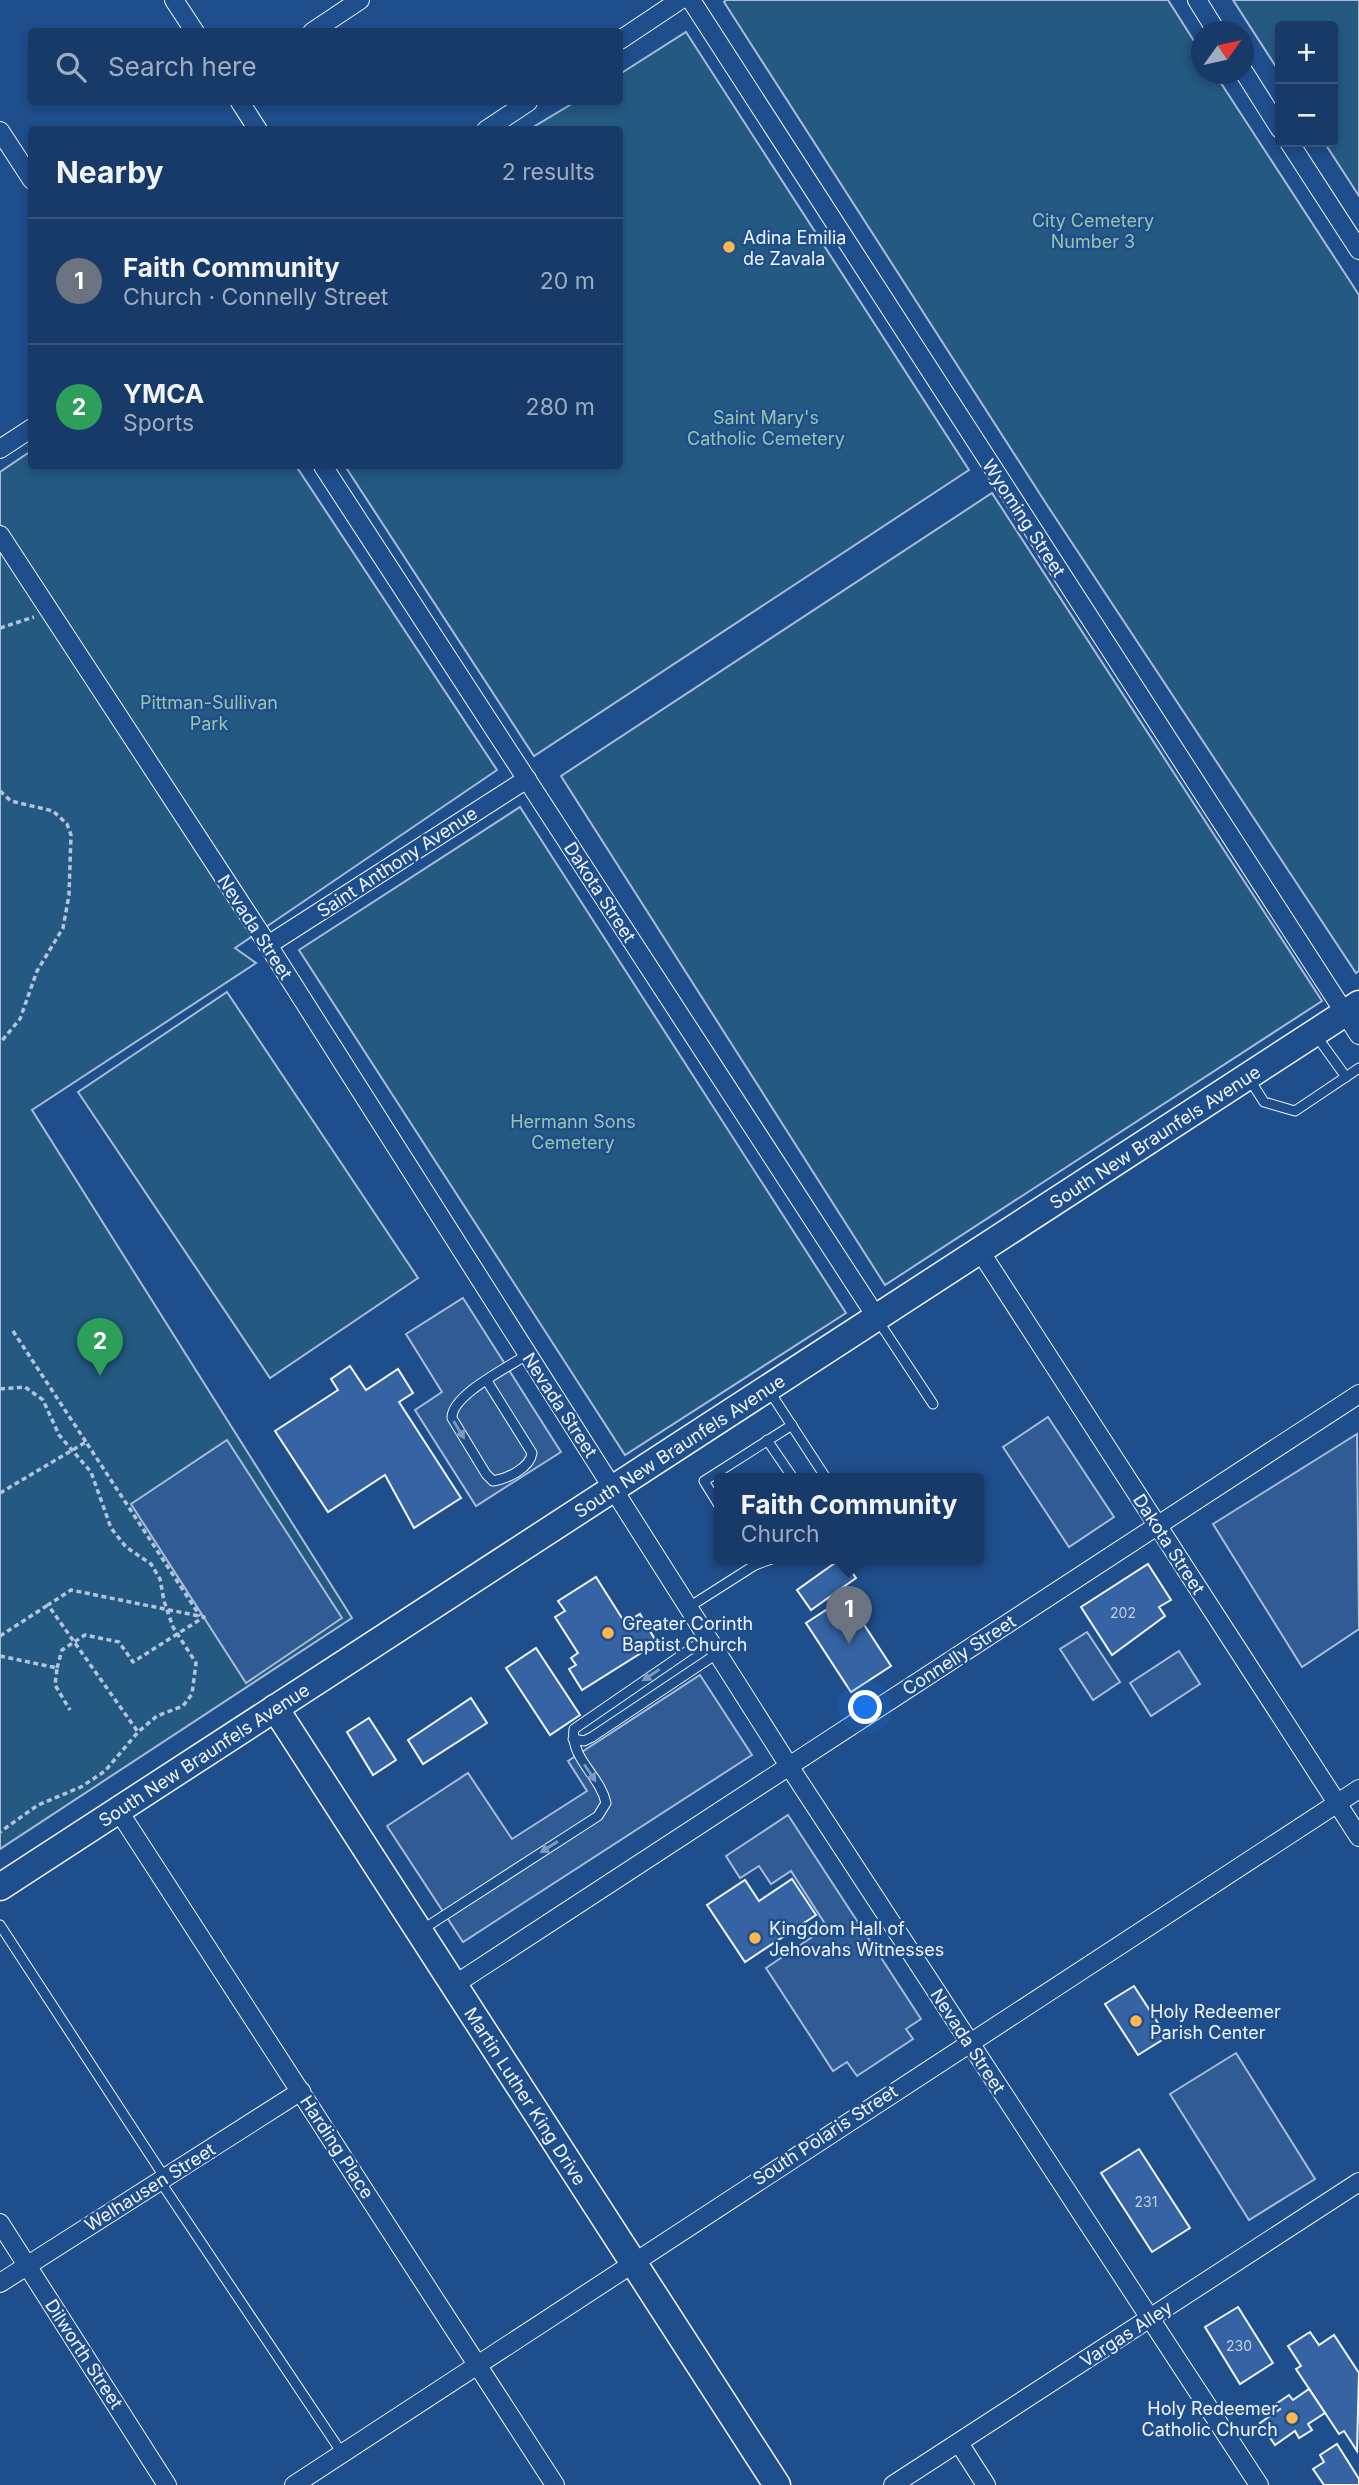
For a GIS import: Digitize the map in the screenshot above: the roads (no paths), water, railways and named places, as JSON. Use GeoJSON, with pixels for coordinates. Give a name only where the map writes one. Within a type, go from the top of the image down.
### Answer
{"type":"FeatureCollection","features":[{"type":"Feature","properties":{"kind":"main road","name":"South New Braunfels Avenue"},"geometry":{"type":"LineString","coordinates":[[0,1887],[1314,1033],[1354,1017]]}},
{"type":"Feature","properties":{"kind":"main road","name":"Martin Luther King Drive"},"geometry":{"type":"LineString","coordinates":[[275,1708],[777,2485]]}},
{"type":"Feature","properties":{"kind":"street"},"geometry":{"type":"LineString","coordinates":[[174,0],[192,28]]}},
{"type":"Feature","properties":{"kind":"street"},"geometry":{"type":"LineString","coordinates":[[318,28],[360,0]]}},
{"type":"Feature","properties":{"kind":"street"},"geometry":{"type":"LineString","coordinates":[[623,38],[680,0]]}},
{"type":"Feature","properties":{"kind":"street","name":"Wyoming Street"},"geometry":{"type":"LineString","coordinates":[[691,0],[1354,1017]]}},
{"type":"Feature","properties":{"kind":"street"},"geometry":{"type":"LineString","coordinates":[[1196,0],[1210,21]]}},
{"type":"Feature","properties":{"kind":"street"},"geometry":{"type":"LineString","coordinates":[[1252,84],[1275,121]]}},
{"type":"Feature","properties":{"kind":"street"},"geometry":{"type":"LineString","coordinates":[[242,105],[255,126]]}},
{"type":"Feature","properties":{"kind":"street"},"geometry":{"type":"LineString","coordinates":[[492,126],[524,105]]}},
{"type":"Feature","properties":{"kind":"street"},"geometry":{"type":"LineString","coordinates":[[0,131],[28,174]]}},
{"type":"Feature","properties":{"kind":"street"},"geometry":{"type":"LineString","coordinates":[[1292,147],[1359,250]]}},
{"type":"Feature","properties":{"kind":"street"},"geometry":{"type":"LineString","coordinates":[[0,449],[28,431]]}},
{"type":"Feature","properties":{"kind":"street","name":"Dakota Street"},"geometry":{"type":"LineString","coordinates":[[325,469],[877,1318]]}},
{"type":"Feature","properties":{"kind":"street","name":"Nevada Street"},"geometry":{"type":"LineString","coordinates":[[0,535],[268,946],[789,1766],[1259,2485]]}},
{"type":"Feature","properties":{"kind":"street","name":"Saint Anthony Avenue"},"geometry":{"type":"LineString","coordinates":[[268,946],[527,779]]}},
{"type":"Feature","properties":{"kind":"street","name":"Dakota Street"},"geometry":{"type":"LineString","coordinates":[[980,1251],[1359,1837]]}},
{"type":"Feature","properties":{"kind":"street","name":"Connelly Street"},"geometry":{"type":"LineString","coordinates":[[454,1985],[1359,1394]]}},
{"type":"Feature","properties":{"kind":"street","name":"South Polaris Street"},"geometry":{"type":"LineString","coordinates":[[293,2485],[1359,1788]]}},
{"type":"Feature","properties":{"kind":"street","name":"Harding Place"},"geometry":{"type":"LineString","coordinates":[[118,1810],[555,2485]]}},
{"type":"Feature","properties":{"kind":"street","name":"Welhausen Street"},"geometry":{"type":"LineString","coordinates":[[0,2283],[301,2091]]}},
{"type":"Feature","properties":{"kind":"street","name":"Vargas Alley"},"geometry":{"type":"LineString","coordinates":[[892,2485],[1359,2182]]}},
{"type":"Feature","properties":{"kind":"street","name":"Dilworth Street"},"geometry":{"type":"LineString","coordinates":[[0,2223],[167,2485]]}},
{"type":"Feature","properties":{"kind":"street"},"geometry":{"type":"LineString","coordinates":[[959,2443],[986,2485]]}},
{"type":"Feature","properties":{"kind":"lane"},"geometry":{"type":"LineString","coordinates":[[1314,1033],[1346,1077]]}},
{"type":"Feature","properties":{"kind":"lane"},"geometry":{"type":"LineString","coordinates":[[1247,1077],[1264,1101],[1294,1111],[1359,1068]]}},
{"type":"Feature","properties":{"kind":"lane"},"geometry":{"type":"LineString","coordinates":[[877,1318],[933,1404]]}},
{"type":"Feature","properties":{"kind":"lane"},"geometry":{"type":"LineString","coordinates":[[487,1381],[532,1453],[528,1463],[503,1480],[493,1480],[486,1474],[452,1418],[452,1409],[458,1400],[528,1354]]}},
{"type":"Feature","properties":{"kind":"lane"},"geometry":{"type":"LineString","coordinates":[[767,1387],[823,1473]]}},
{"type":"Feature","properties":{"kind":"lane"},"geometry":{"type":"LineString","coordinates":[[716,1473],[792,1425]]}},
{"type":"Feature","properties":{"kind":"lane"},"geometry":{"type":"LineString","coordinates":[[767,1440],[790,1473]]}},
{"type":"Feature","properties":{"kind":"lane"},"geometry":{"type":"LineString","coordinates":[[714,1474],[704,1481],[714,1498]]}},
{"type":"Feature","properties":{"kind":"lane"},"geometry":{"type":"LineString","coordinates":[[689,1607],[750,1564]]}},
{"type":"Feature","properties":{"kind":"lane"},"geometry":{"type":"LineString","coordinates":[[419,1932],[598,1816],[604,1808],[603,1792],[574,1748],[574,1729],[708,1637]]}},
{"type":"Feature","properties":{"kind":"lane"},"geometry":{"type":"LineString","coordinates":[[573,1738],[584,1741],[592,1737],[718,1653]]}},
{"type":"Feature","properties":{"kind":"lane"},"geometry":{"type":"LineString","coordinates":[[0,1925],[342,2453]]}},
{"type":"Feature","properties":{"kind":"place","name":"Adina Emilia de Zavala"},"geometry":{"type":"Point","coordinates":[729,247]}},
{"type":"Feature","properties":{"kind":"place","name":"YMCA"},"geometry":{"type":"Point","coordinates":[100,1376]}},
{"type":"Feature","properties":{"kind":"place","name":"Greater Corinth Baptist Church"},"geometry":{"type":"Point","coordinates":[608,1633]}},
{"type":"Feature","properties":{"kind":"place","name":"Faith Community"},"geometry":{"type":"Point","coordinates":[849,1644]}},
{"type":"Feature","properties":{"kind":"place","name":"Kingdom Hall of Jehovahs Witnesses"},"geometry":{"type":"Point","coordinates":[755,1938]}},
{"type":"Feature","properties":{"kind":"place","name":"Holy Redeemer Parish Center"},"geometry":{"type":"Point","coordinates":[1136,2021]}},
{"type":"Feature","properties":{"kind":"place","name":"Holy Redeemer Catholic Church"},"geometry":{"type":"Point","coordinates":[1292,2418]}},
{"type":"Feature","properties":{"kind":"park label","name":"City Cemetery Number 3"},"geometry":{"type":"Point","coordinates":[1093,230]}},
{"type":"Feature","properties":{"kind":"park label","name":"Saint Mary's Catholic Cemetery"},"geometry":{"type":"Point","coordinates":[766,427]}},
{"type":"Feature","properties":{"kind":"park label","name":"Pittman-Sullivan Park"},"geometry":{"type":"Point","coordinates":[209,712]}},
{"type":"Feature","properties":{"kind":"park label","name":"Hermann Sons Cemetery"},"geometry":{"type":"Point","coordinates":[573,1131]}}]}
